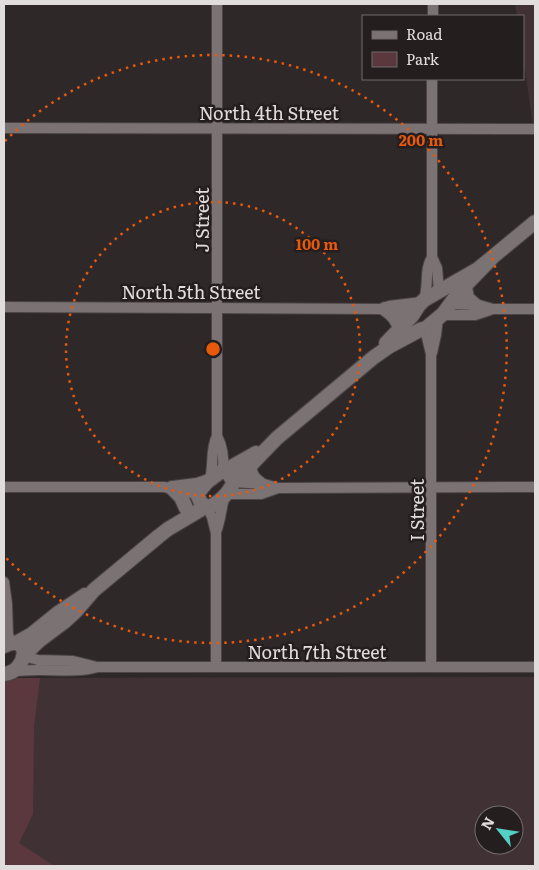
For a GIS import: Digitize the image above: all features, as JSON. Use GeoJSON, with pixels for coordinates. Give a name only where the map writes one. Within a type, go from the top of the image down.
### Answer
{"type":"FeatureCollection","features":[{"type":"Feature","properties":{"kind":"main road"},"geometry":{"type":"LineString","coordinates":[[374,357],[418,308],[440,291],[491,259],[535,222]]}},
{"type":"Feature","properties":{"kind":"main road"},"geometry":{"type":"LineString","coordinates":[[8,674],[18,667],[24,655],[40,640],[76,611],[94,590],[202,501],[210,479],[228,476],[250,465],[277,438],[374,357],[390,346],[424,329],[445,310],[491,259]]}},
{"type":"Feature","properties":{"kind":"main road"},"geometry":{"type":"LineString","coordinates":[[465,286],[464,290],[467,298],[475,305]]}},
{"type":"Feature","properties":{"kind":"main road"},"geometry":{"type":"LineString","coordinates":[[382,309],[389,312],[396,319],[400,329]]}},
{"type":"Feature","properties":{"kind":"main road"},"geometry":{"type":"LineString","coordinates":[[159,536],[186,508],[202,501],[217,502],[226,495],[228,476],[250,456],[277,438]]}},
{"type":"Feature","properties":{"kind":"main road"},"geometry":{"type":"LineString","coordinates":[[250,465],[252,477],[260,484]]}},
{"type":"Feature","properties":{"kind":"main road"},"geometry":{"type":"LineString","coordinates":[[168,488],[181,497],[186,508]]}},
{"type":"Feature","properties":{"kind":"main road"},"geometry":{"type":"LineString","coordinates":[[11,644],[32,634],[68,605],[94,590]]}},
{"type":"Feature","properties":{"kind":"main road"},"geometry":{"type":"LineString","coordinates":[[11,644],[21,645],[24,655]]}},
{"type":"Feature","properties":{"kind":"street","name":"J Street"},"geometry":{"type":"LineString","coordinates":[[210,479],[212,449],[217,436],[217,4]]}},
{"type":"Feature","properties":{"kind":"street"},"geometry":{"type":"LineString","coordinates":[[432,80],[432,257],[440,291],[448,296],[445,310]]}},
{"type":"Feature","properties":{"kind":"street","name":"North 4th Street"},"geometry":{"type":"LineString","coordinates":[[4,128],[535,129]]}},
{"type":"Feature","properties":{"kind":"street"},"geometry":{"type":"LineString","coordinates":[[424,329],[416,324],[418,308],[426,292],[428,266],[432,257]]}},
{"type":"Feature","properties":{"kind":"street"},"geometry":{"type":"LineString","coordinates":[[445,310],[475,305],[493,309],[535,309]]}},
{"type":"Feature","properties":{"kind":"street","name":"North 5th Street"},"geometry":{"type":"LineString","coordinates":[[4,307],[418,308]]}},
{"type":"Feature","properties":{"kind":"street"},"geometry":{"type":"LineString","coordinates":[[445,310],[475,314],[493,309]]}},
{"type":"Feature","properties":{"kind":"street","name":"I Street"},"geometry":{"type":"LineString","coordinates":[[431,666],[432,354],[436,335],[445,310]]}},
{"type":"Feature","properties":{"kind":"street","name":"I Street"},"geometry":{"type":"LineString","coordinates":[[424,329],[432,354]]}},
{"type":"Feature","properties":{"kind":"street","name":"J Street"},"geometry":{"type":"LineString","coordinates":[[217,436],[222,447],[223,463],[228,476]]}},
{"type":"Feature","properties":{"kind":"street"},"geometry":{"type":"LineString","coordinates":[[228,476],[278,488],[535,487]]}},
{"type":"Feature","properties":{"kind":"street"},"geometry":{"type":"LineString","coordinates":[[4,487],[168,488],[210,479]]}},
{"type":"Feature","properties":{"kind":"street"},"geometry":{"type":"LineString","coordinates":[[168,488],[202,501],[212,517],[216,533],[216,666]]}},
{"type":"Feature","properties":{"kind":"street"},"geometry":{"type":"LineString","coordinates":[[216,533],[226,495],[260,494],[278,488]]}},
{"type":"Feature","properties":{"kind":"street"},"geometry":{"type":"LineString","coordinates":[[4,582],[8,636],[11,644]]}},
{"type":"Feature","properties":{"kind":"street","name":"North 7th Street"},"geometry":{"type":"LineString","coordinates":[[24,655],[38,660],[83,662],[98,667]]}},
{"type":"Feature","properties":{"kind":"street","name":"North 7th Street"},"geometry":{"type":"LineString","coordinates":[[8,674],[25,670],[77,671],[98,667],[535,667]]}},
{"type":"Feature","properties":{"kind":"shaded area"},"geometry":{"type":"Polygon","coordinates":[[[515,4],[535,4],[535,140],[524,63],[524,15],[517,15],[515,4]]]}},
{"type":"Feature","properties":{"kind":"shaded area"},"geometry":{"type":"Polygon","coordinates":[[[535,677],[535,866],[4,866],[4,680],[535,677]]]}},
{"type":"Feature","properties":{"kind":"green space"},"geometry":{"type":"Polygon","coordinates":[[[12,678],[40,678],[34,726],[33,814],[19,843],[54,866],[4,866],[4,681],[12,678]]]}}]}
